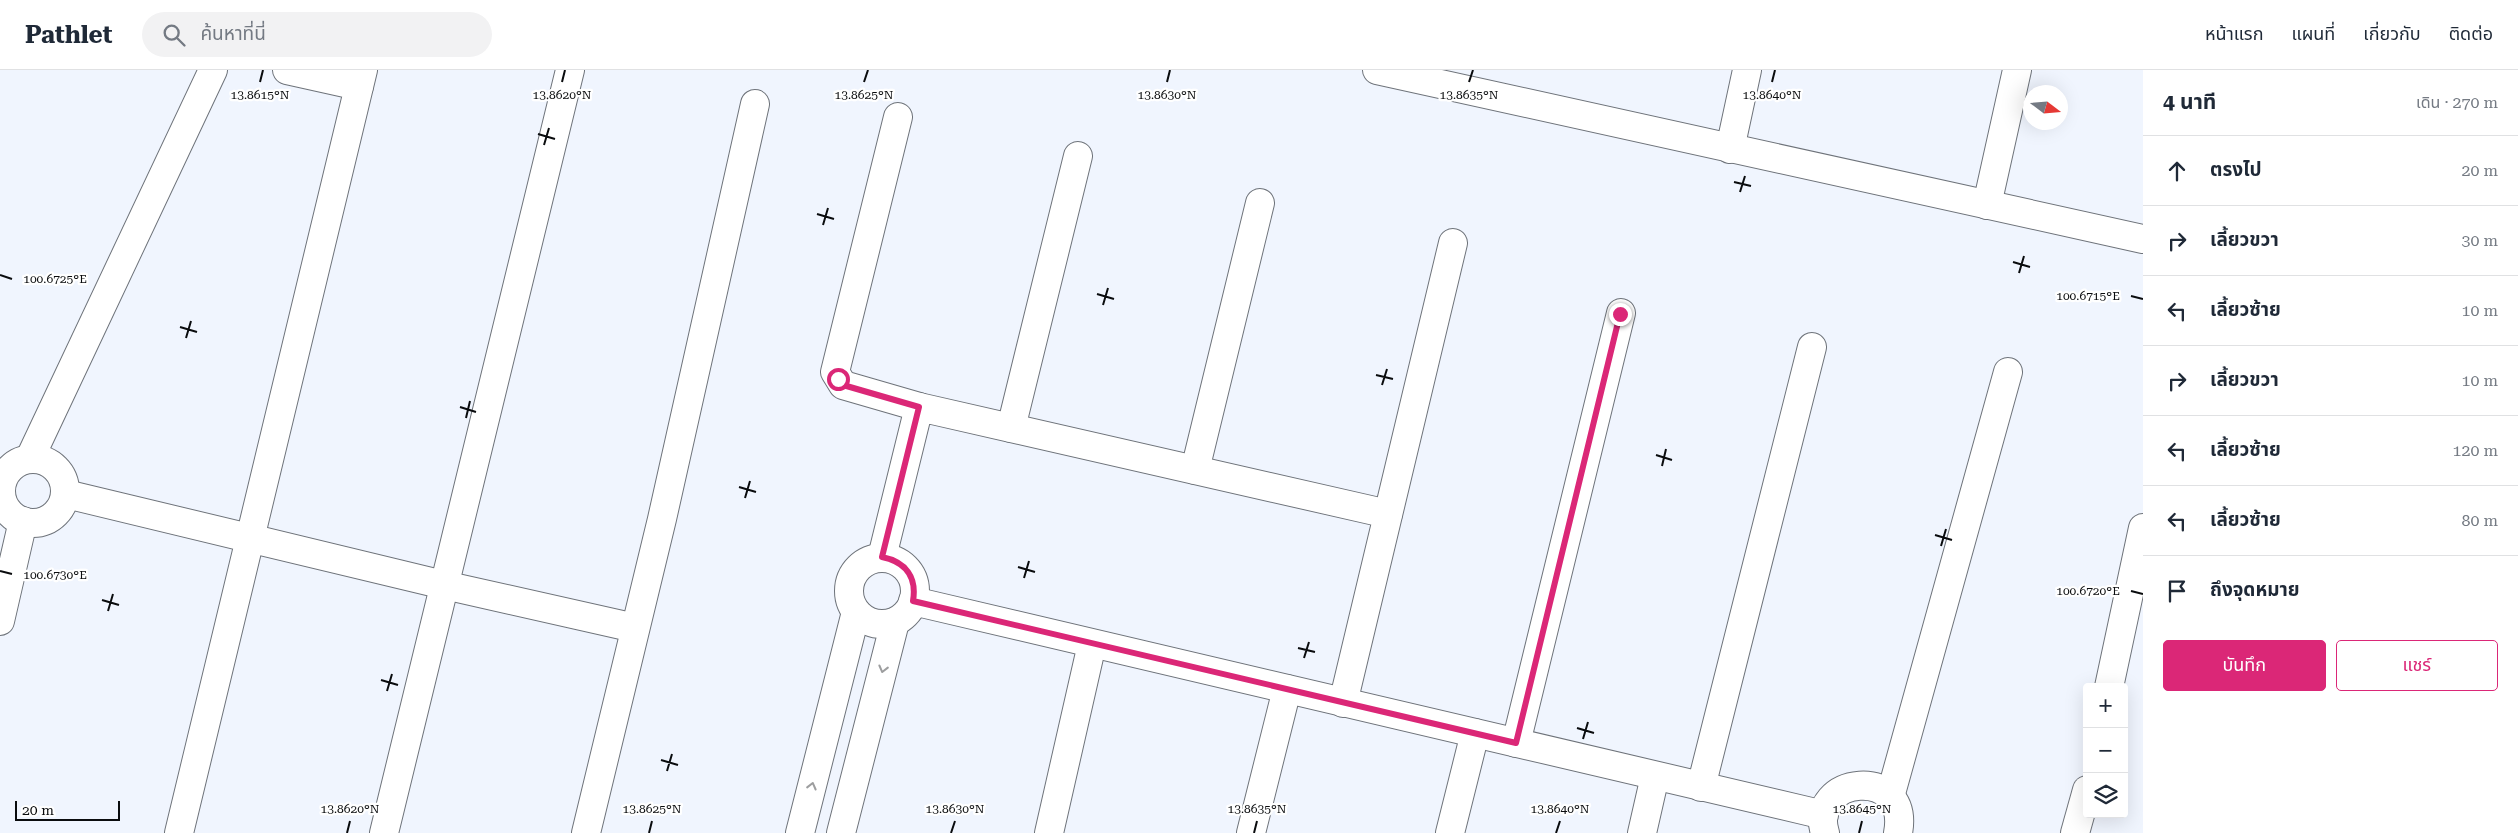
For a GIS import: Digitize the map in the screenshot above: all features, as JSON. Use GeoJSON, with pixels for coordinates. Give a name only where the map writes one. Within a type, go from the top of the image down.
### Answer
{"type":"FeatureCollection","features":[{"type":"Feature","properties":{"kind":"street"},"geometry":{"type":"LineString","coordinates":[[30,458],[213,70]]}},
{"type":"Feature","properties":{"kind":"street"},"geometry":{"type":"LineString","coordinates":[[179,833],[361,78],[287,70]]}},
{"type":"Feature","properties":{"kind":"street"},"geometry":{"type":"LineString","coordinates":[[384,833],[570,70]]}},
{"type":"Feature","properties":{"kind":"street"},"geometry":{"type":"LineString","coordinates":[[1378,70],[1472,80],[1730,148],[2143,240]]}},
{"type":"Feature","properties":{"kind":"street"},"geometry":{"type":"LineString","coordinates":[[1730,148],[1747,70]]}},
{"type":"Feature","properties":{"kind":"street"},"geometry":{"type":"LineString","coordinates":[[1987,205],[2017,70]]}},
{"type":"Feature","properties":{"kind":"street"},"geometry":{"type":"LineString","coordinates":[[586,833],[662,519],[755,104]]}},
{"type":"Feature","properties":{"kind":"street"},"geometry":{"type":"LineString","coordinates":[[898,117],[835,372],[843,385],[919,407],[1388,514]]}},
{"type":"Feature","properties":{"kind":"street"},"geometry":{"type":"LineString","coordinates":[[1011,428],[1078,156]]}},
{"type":"Feature","properties":{"kind":"street"},"geometry":{"type":"LineString","coordinates":[[1195,470],[1260,203]]}},
{"type":"Feature","properties":{"kind":"street"},"geometry":{"type":"LineString","coordinates":[[1343,702],[1453,243]]}},
{"type":"Feature","properties":{"kind":"street"},"geometry":{"type":"LineString","coordinates":[[1516,743],[1620,314]]}},
{"type":"Feature","properties":{"kind":"street"},"geometry":{"type":"LineString","coordinates":[[1701,787],[1812,347]]}},
{"type":"Feature","properties":{"kind":"street"},"geometry":{"type":"LineString","coordinates":[[1890,797],[2008,372]]}},
{"type":"Feature","properties":{"kind":"street"},"geometry":{"type":"LineString","coordinates":[[882,557],[919,407]]}},
{"type":"Feature","properties":{"kind":"street"},"geometry":{"type":"LineString","coordinates":[[30,458],[44,460],[56,468],[64,479],[66,494],[61,508],[51,518],[38,523],[23,521],[11,514],[3,502],[1,483],[6,473],[16,463],[30,458]]}},
{"type":"Feature","properties":{"kind":"street"},"geometry":{"type":"LineString","coordinates":[[66,494],[444,585],[635,628]]}},
{"type":"Feature","properties":{"kind":"street"},"geometry":{"type":"LineString","coordinates":[[0,621],[23,521]]}},
{"type":"Feature","properties":{"kind":"street"},"geometry":{"type":"LineString","coordinates":[[2110,683],[2143,528]]}},
{"type":"Feature","properties":{"kind":"street"},"geometry":{"type":"LineString","coordinates":[[842,833],[895,622],[908,610],[913,601],[914,591],[908,571],[902,564],[882,557],[862,564],[854,572],[849,593],[851,603],[856,612],[867,620],[880,624],[895,622]]}},
{"type":"Feature","properties":{"kind":"street"},"geometry":{"type":"LineString","coordinates":[[913,601],[1701,787],[1824,824],[1829,802],[1839,792],[1851,786],[1865,784],[1879,789],[1890,797],[1897,809],[1900,823],[1898,833]]}},
{"type":"Feature","properties":{"kind":"street"},"geometry":{"type":"LineString","coordinates":[[800,833],[856,612]]}},
{"type":"Feature","properties":{"kind":"street"},"geometry":{"type":"LineString","coordinates":[[1049,833],[1092,644]]}},
{"type":"Feature","properties":{"kind":"street"},"geometry":{"type":"LineString","coordinates":[[1251,833],[1287,689]]}},
{"type":"Feature","properties":{"kind":"street"},"geometry":{"type":"LineString","coordinates":[[1450,833],[1475,733]]}},
{"type":"Feature","properties":{"kind":"street"},"geometry":{"type":"LineString","coordinates":[[1642,833],[1655,776]]}},
{"type":"Feature","properties":{"kind":"street"},"geometry":{"type":"LineString","coordinates":[[2075,833],[2083,804]]}},
{"type":"Feature","properties":{"kind":"route"},"geometry":{"type":"LineString","coordinates":[[838,379],[843,385],[919,407],[882,557],[902,564],[908,571],[913,581],[913,601],[1516,743],[1620,314]]}}]}
